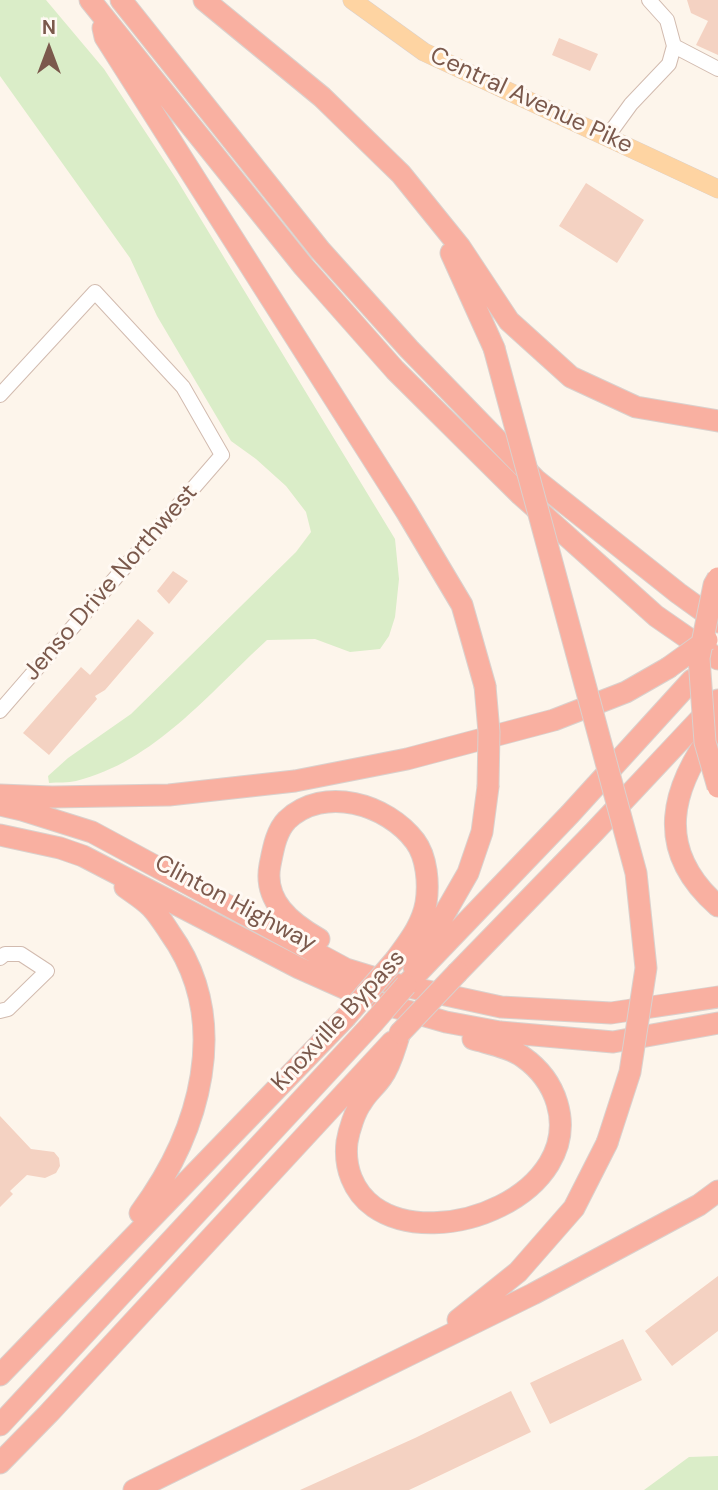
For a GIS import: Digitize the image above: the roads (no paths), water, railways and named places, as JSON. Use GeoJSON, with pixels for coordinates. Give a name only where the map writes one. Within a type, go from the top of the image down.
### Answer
{"type":"FeatureCollection","features":[{"type":"Feature","properties":{"kind":"highway"},"geometry":{"type":"LineString","coordinates":[[121,0],[320,250],[409,349],[537,480],[718,622]]}},
{"type":"Feature","properties":{"kind":"highway"},"geometry":{"type":"LineString","coordinates":[[204,0],[322,97],[401,174],[460,247],[509,321],[571,377],[636,407],[718,421]]}},
{"type":"Feature","properties":{"kind":"highway"},"geometry":{"type":"LineString","coordinates":[[95,6],[304,267],[395,370],[521,495],[656,616],[718,659]]}},
{"type":"Feature","properties":{"kind":"highway"},"geometry":{"type":"LineString","coordinates":[[0,1375],[345,1018],[413,962],[468,873],[482,832],[488,787],[489,732],[485,686],[462,605],[406,510],[105,37],[95,6]]}},
{"type":"Feature","properties":{"kind":"highway"},"geometry":{"type":"LineString","coordinates":[[401,174],[451,252],[494,348],[636,873],[646,968],[630,1072],[607,1143],[574,1208],[518,1272],[429,1343]]}},
{"type":"Feature","properties":{"kind":"highway"},"geometry":{"type":"LineString","coordinates":[[718,578],[714,585],[699,658],[705,742],[718,787]]}},
{"type":"Feature","properties":{"kind":"highway"},"geometry":{"type":"LineString","coordinates":[[0,795],[169,795],[295,781],[407,759],[554,720],[626,692],[668,668],[718,633]]}},
{"type":"Feature","properties":{"kind":"highway","name":"Knoxville Bypass"},"geometry":{"type":"LineString","coordinates":[[0,1424],[373,1023],[406,985],[413,962],[561,824],[718,653]]}},
{"type":"Feature","properties":{"kind":"highway"},"geometry":{"type":"LineString","coordinates":[[0,1463],[68,1393],[400,1033],[718,700]]}},
{"type":"Feature","properties":{"kind":"highway"},"geometry":{"type":"LineString","coordinates":[[718,725],[701,746],[683,780],[675,813],[678,853],[694,883],[718,906]]}},
{"type":"Feature","properties":{"kind":"highway"},"geometry":{"type":"LineString","coordinates":[[374,978],[363,965],[295,925],[282,912],[273,897],[268,874],[277,838],[286,821],[306,808],[327,802],[359,804],[392,818],[416,842],[427,873],[426,903],[418,928],[413,962]]}},
{"type":"Feature","properties":{"kind":"highway"},"geometry":{"type":"LineString","coordinates":[[0,805],[92,832],[346,969],[374,978],[501,1007],[611,1013],[718,997]]}},
{"type":"Feature","properties":{"kind":"highway","name":"Clinton Highway"},"geometry":{"type":"LineString","coordinates":[[0,835],[60,848],[83,856],[299,968],[373,1001],[446,1022]]}},
{"type":"Feature","properties":{"kind":"highway"},"geometry":{"type":"LineString","coordinates":[[83,856],[95,869],[152,908],[183,951],[200,998],[205,1035],[200,1083],[186,1136],[155,1193],[96,1274]]}},
{"type":"Feature","properties":{"kind":"highway"},"geometry":{"type":"LineString","coordinates":[[400,1033],[384,1076],[360,1103],[347,1139],[347,1159],[352,1181],[363,1199],[391,1217],[420,1223],[456,1222],[480,1216],[521,1194],[550,1161],[560,1126],[552,1088],[542,1073],[522,1056],[500,1046],[461,1036],[446,1022]]}},
{"type":"Feature","properties":{"kind":"highway"},"geometry":{"type":"LineString","coordinates":[[446,1022],[500,1032],[613,1042],[718,1023]]}},
{"type":"Feature","properties":{"kind":"highway"},"geometry":{"type":"LineString","coordinates":[[134,1490],[614,1252],[699,1205],[718,1191]]}},
{"type":"Feature","properties":{"kind":"main road","name":"Central Avenue Pike"},"geometry":{"type":"LineString","coordinates":[[352,0],[424,52],[718,190]]}},
{"type":"Feature","properties":{"kind":"street"},"geometry":{"type":"LineString","coordinates":[[607,137],[631,104],[669,64],[674,46],[667,20],[649,0]]}},
{"type":"Feature","properties":{"kind":"street"},"geometry":{"type":"LineString","coordinates":[[674,46],[718,69]]}},
{"type":"Feature","properties":{"kind":"street","name":"Jenso Drive Northwest"},"geometry":{"type":"LineString","coordinates":[[0,395],[95,292],[183,387],[222,455],[0,711]]}},
{"type":"Feature","properties":{"kind":"street"},"geometry":{"type":"LineString","coordinates":[[0,958],[5,954],[21,954],[47,971],[8,1009],[0,1011]]}}]}
